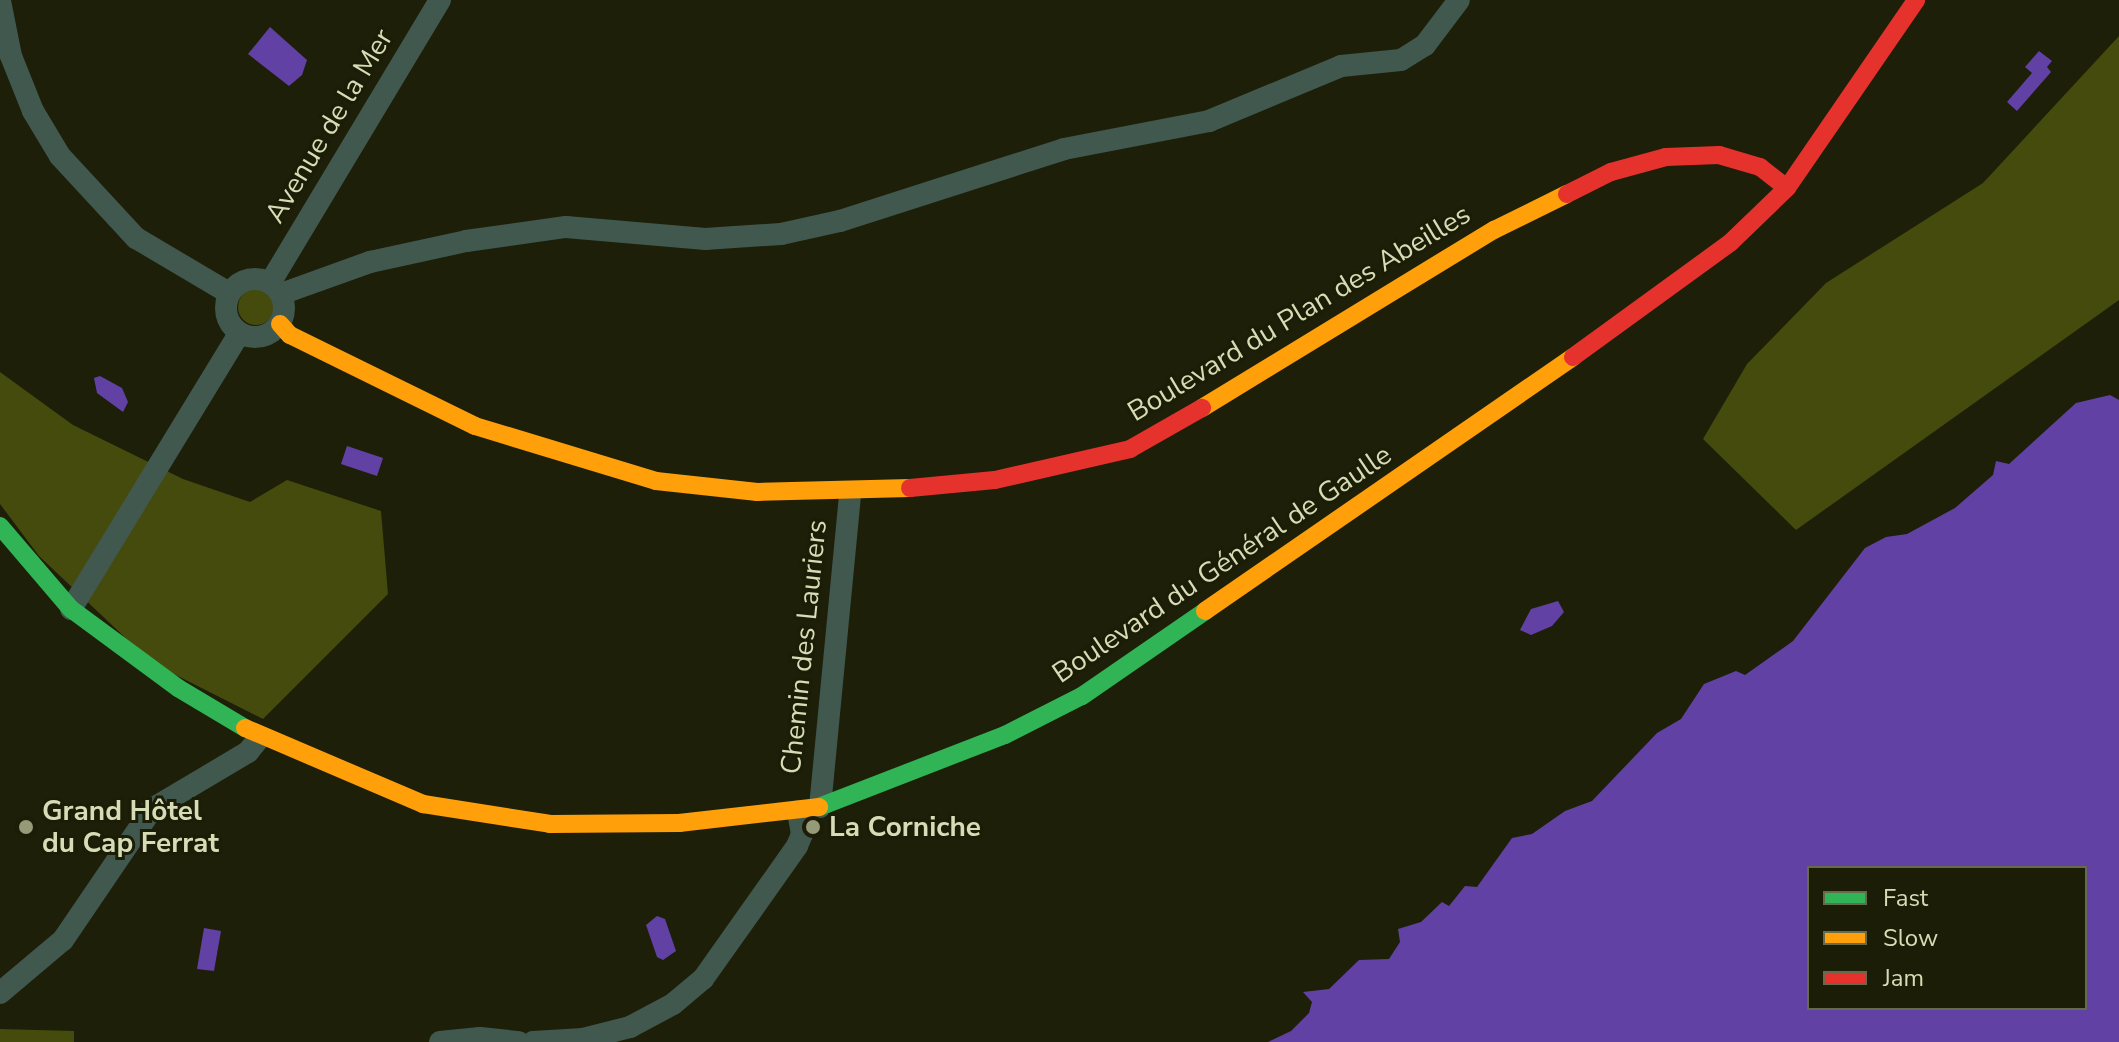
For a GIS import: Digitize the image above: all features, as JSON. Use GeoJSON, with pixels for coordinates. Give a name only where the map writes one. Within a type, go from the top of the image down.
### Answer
{"type":"FeatureCollection","features":[{"type":"Feature","properties":{"kind":"street","name":"Avenue de la Mer"},"geometry":{"type":"LineString","coordinates":[[275,289],[440,0]]}},
{"type":"Feature","properties":{"kind":"street"},"geometry":{"type":"LineString","coordinates":[[229,293],[252,279],[275,289],[370,262],[466,241],[566,227],[705,239],[781,234],[840,221],[1064,149],[1209,121],[1341,66],[1401,60],[1425,45],[1459,0]]}},
{"type":"Feature","properties":{"kind":"street","name":"Boulevard du Général de Gaulle"},"geometry":{"type":"LineString","coordinates":[[0,526],[71,609],[178,688],[260,737],[423,804],[477,816],[550,824],[679,823],[809,809],[1005,735],[1082,696],[1533,386],[1731,242],[1787,188],[1916,0]]}},
{"type":"Feature","properties":{"kind":"street"},"geometry":{"type":"LineString","coordinates":[[0,1],[11,56],[33,111],[60,156],[136,238],[229,293]]}},
{"type":"Feature","properties":{"kind":"street","name":"Boulevard du Plan des Abeilles"},"geometry":{"type":"LineString","coordinates":[[280,324],[290,335],[475,426],[656,481],[757,492],[850,493],[995,480],[1130,449],[1247,383],[1494,230],[1611,172],[1666,157],[1719,155],[1760,167],[1787,188]]}},
{"type":"Feature","properties":{"kind":"street"},"geometry":{"type":"LineString","coordinates":[[229,293],[227,320],[239,334],[266,336],[280,324],[275,289]]}},
{"type":"Feature","properties":{"kind":"street"},"geometry":{"type":"LineString","coordinates":[[71,609],[239,334]]}},
{"type":"Feature","properties":{"kind":"street","name":"Chemin des Lauriers"},"geometry":{"type":"LineString","coordinates":[[533,1042],[583,1039],[630,1027],[673,1004],[703,979],[797,846],[809,809],[850,493]]}},
{"type":"Feature","properties":{"kind":"street"},"geometry":{"type":"LineString","coordinates":[[0,993],[63,940],[152,809],[248,752],[260,737]]}},
{"type":"Feature","properties":{"kind":"street"},"geometry":{"type":"LineString","coordinates":[[440,1042],[480,1038],[519,1042]]}},
{"type":"Feature","properties":{"kind":"green space"},"geometry":{"type":"Polygon","coordinates":[[[2119,36],[2119,300],[1796,530],[1703,439],[1747,364],[1826,283],[1983,183],[2119,36]]]}},
{"type":"Feature","properties":{"kind":"green space"},"geometry":{"type":"Polygon","coordinates":[[[256,289],[268,295],[274,307],[268,319],[256,325],[244,319],[238,307],[244,295],[256,289]]]}},
{"type":"Feature","properties":{"kind":"green space"},"geometry":{"type":"Polygon","coordinates":[[[0,372],[73,425],[183,479],[250,502],[287,480],[381,511],[388,594],[263,719],[152,663],[39,556],[0,504],[0,372]]]}},
{"type":"Feature","properties":{"kind":"green space"},"geometry":{"type":"Polygon","coordinates":[[[0,1029],[74,1031],[74,1042],[0,1042],[0,1029]]]}},
{"type":"Feature","properties":{"kind":"shaded area"},"geometry":{"type":"Polygon","coordinates":[[[270,27],[307,60],[302,75],[289,86],[248,54],[270,27]]]}},
{"type":"Feature","properties":{"kind":"shaded area"},"geometry":{"type":"Polygon","coordinates":[[[2039,51],[2052,61],[2047,67],[2051,72],[2017,111],[2007,102],[2032,73],[2025,67],[2039,51]]]}},
{"type":"Feature","properties":{"kind":"shaded area"},"geometry":{"type":"Polygon","coordinates":[[[100,376],[122,388],[128,402],[123,412],[97,393],[94,378],[100,376]]]}},
{"type":"Feature","properties":{"kind":"shaded area"},"geometry":{"type":"Polygon","coordinates":[[[2110,395],[2119,400],[2119,1042],[1268,1042],[1291,1031],[1309,1013],[1312,1002],[1303,992],[1329,989],[1359,960],[1389,959],[1400,942],[1398,929],[1421,922],[1442,902],[1449,906],[1465,886],[1477,887],[1512,838],[1532,834],[1565,811],[1592,801],[1657,733],[1681,719],[1704,684],[1736,671],[1745,675],[1793,641],[1865,548],[1886,537],[1907,534],[1955,508],[1993,475],[1996,461],[2009,464],[2076,403],[2110,395]]]}},
{"type":"Feature","properties":{"kind":"shaded area"},"geometry":{"type":"Polygon","coordinates":[[[347,446],[383,458],[377,476],[341,464],[347,446]]]}},
{"type":"Feature","properties":{"kind":"shaded area"},"geometry":{"type":"Polygon","coordinates":[[[1558,601],[1564,612],[1552,626],[1531,635],[1520,630],[1531,609],[1558,601]]]}},
{"type":"Feature","properties":{"kind":"shaded area"},"geometry":{"type":"Polygon","coordinates":[[[657,916],[665,919],[676,951],[663,960],[657,957],[646,925],[657,916]]]}},
{"type":"Feature","properties":{"kind":"shaded area"},"geometry":{"type":"Polygon","coordinates":[[[204,928],[221,931],[214,971],[197,969],[204,928]]]}},
{"type":"Feature","properties":{"kind":"traffic: fast"},"geometry":{"type":"LineString","coordinates":[[0,526],[71,609],[178,688],[245,728]]}},
{"type":"Feature","properties":{"kind":"traffic: fast"},"geometry":{"type":"LineString","coordinates":[[819,807],[1005,735],[1082,696],[1205,611]]}},
{"type":"Feature","properties":{"kind":"traffic: slow"},"geometry":{"type":"LineString","coordinates":[[1202,408],[1494,230],[1567,194]]}},
{"type":"Feature","properties":{"kind":"traffic: slow"},"geometry":{"type":"LineString","coordinates":[[280,324],[290,335],[475,426],[656,481],[757,492],[910,488]]}},
{"type":"Feature","properties":{"kind":"traffic: slow"},"geometry":{"type":"LineString","coordinates":[[1205,611],[1573,357]]}},
{"type":"Feature","properties":{"kind":"traffic: slow"},"geometry":{"type":"LineString","coordinates":[[245,728],[423,804],[550,824],[679,823],[819,807]]}},
{"type":"Feature","properties":{"kind":"traffic: jam"},"geometry":{"type":"LineString","coordinates":[[1573,357],[1731,242],[1787,188],[1916,0]]}},
{"type":"Feature","properties":{"kind":"traffic: jam"},"geometry":{"type":"LineString","coordinates":[[1567,194],[1611,172],[1666,157],[1719,155],[1760,167],[1787,188]]}},
{"type":"Feature","properties":{"kind":"traffic: jam"},"geometry":{"type":"LineString","coordinates":[[910,488],[995,480],[1130,449],[1202,408]]}},
{"type":"Feature","properties":{"kind":"place","name":"Grand Hôtel du Cap Ferrat"},"geometry":{"type":"Point","coordinates":[26,827]}},
{"type":"Feature","properties":{"kind":"place","name":"La Corniche"},"geometry":{"type":"Point","coordinates":[813,827]}}]}
